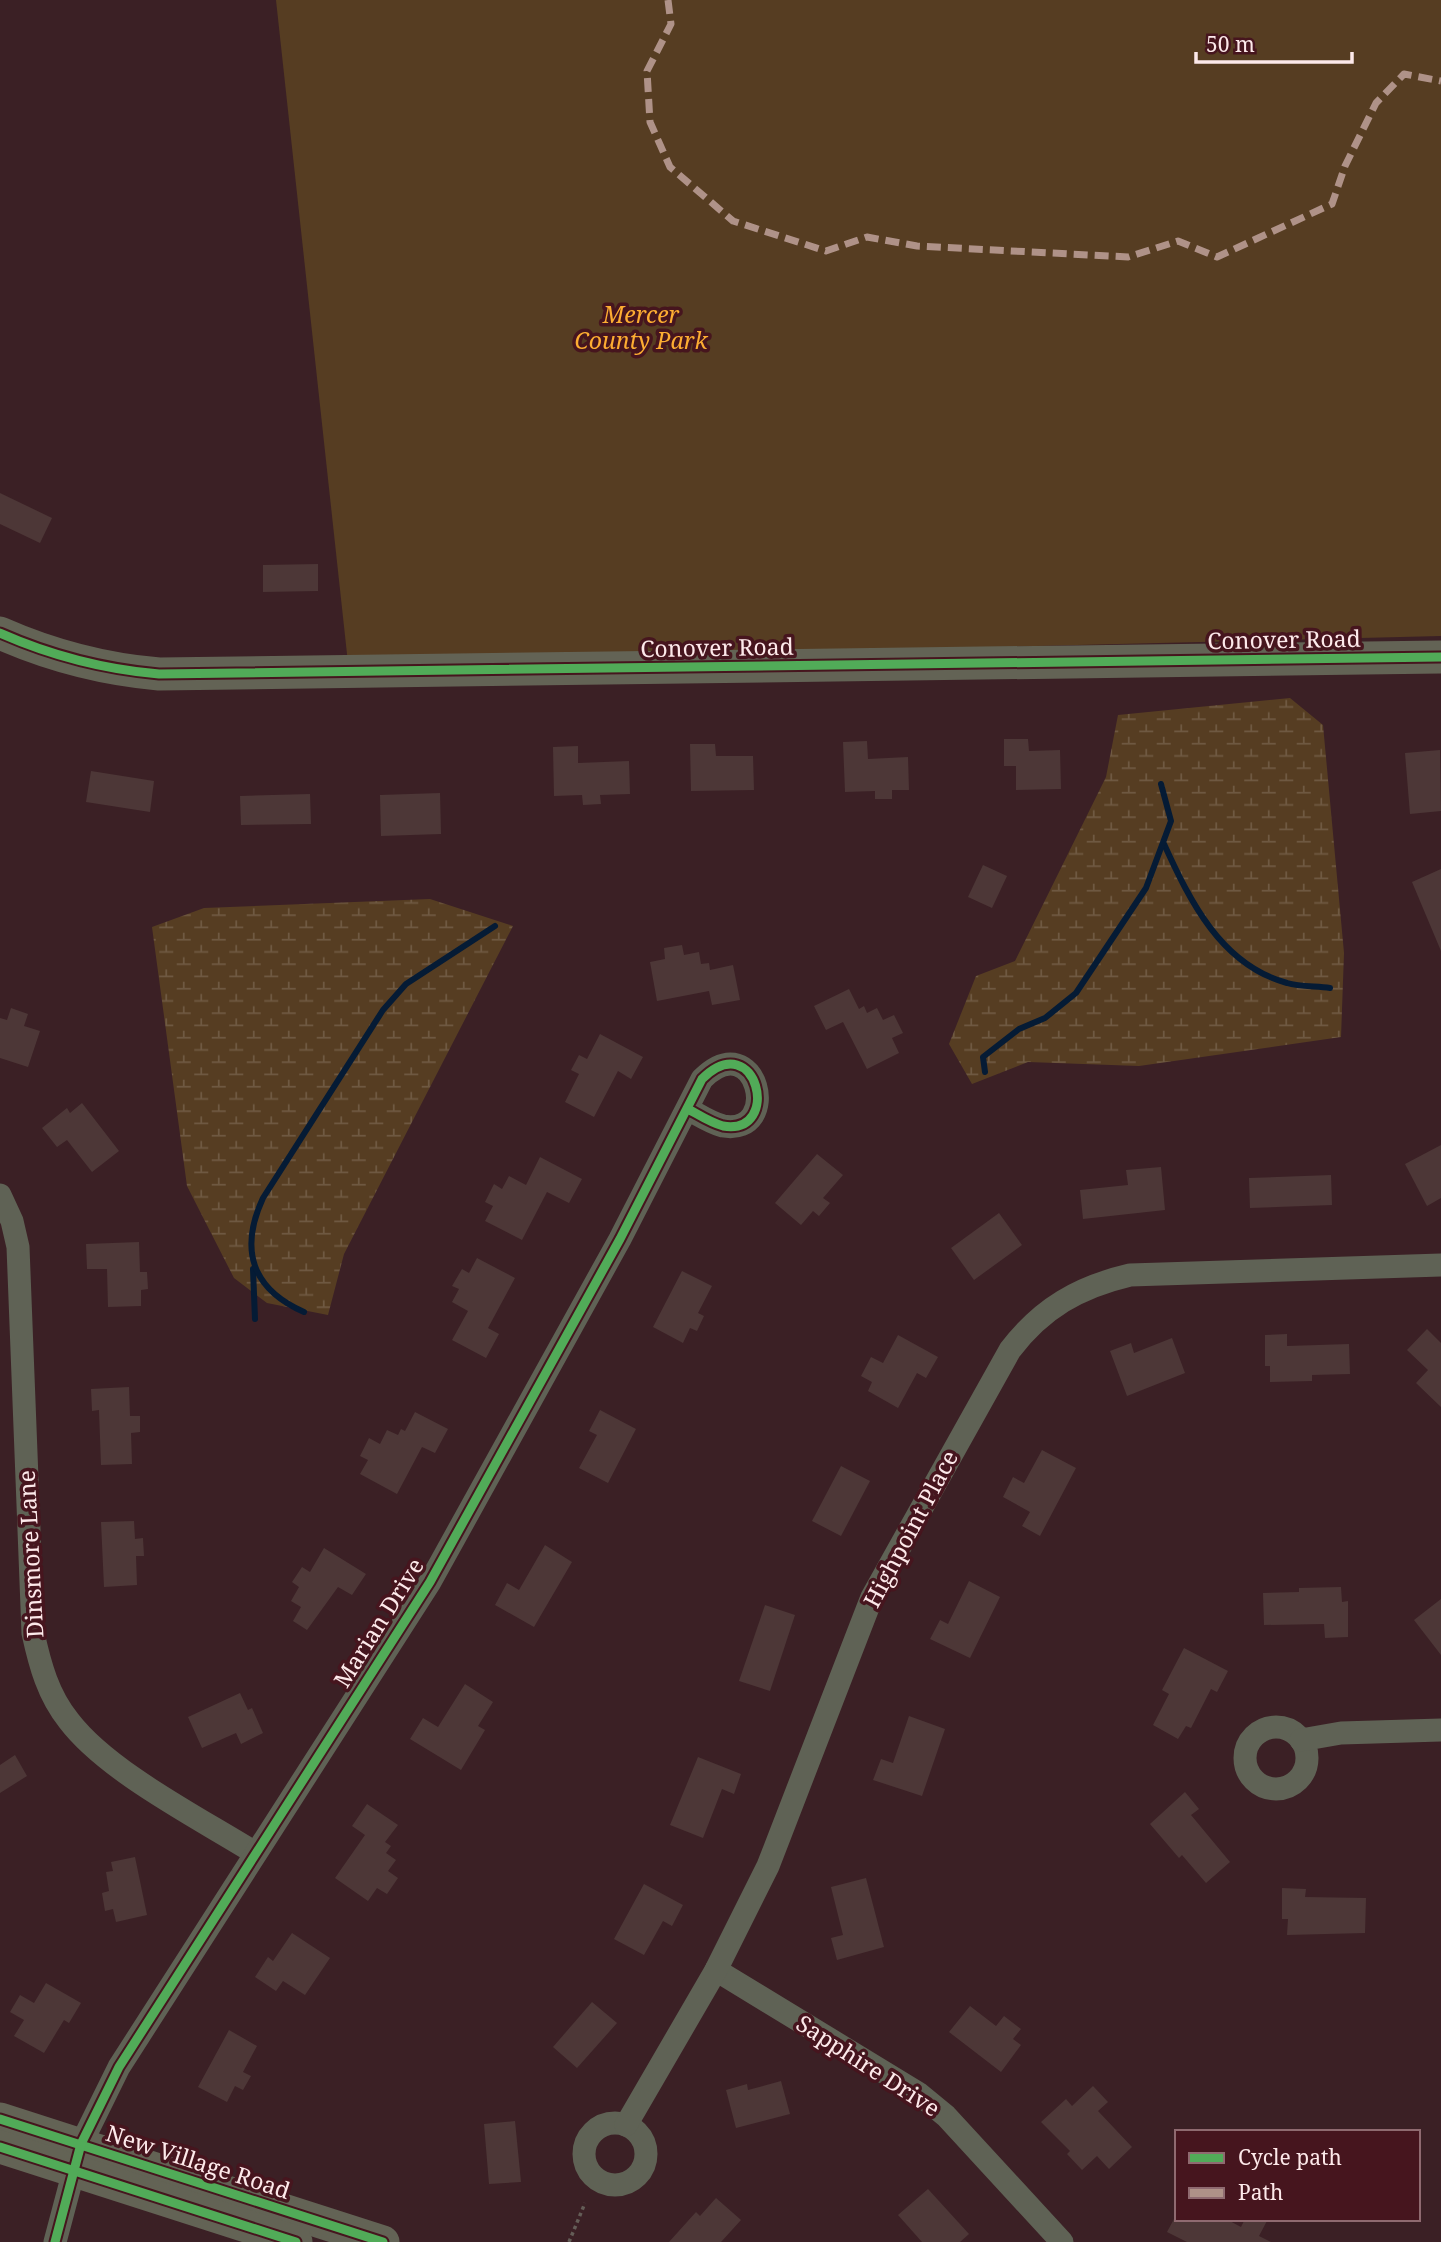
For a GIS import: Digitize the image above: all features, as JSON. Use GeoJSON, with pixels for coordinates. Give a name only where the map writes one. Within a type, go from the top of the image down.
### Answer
{"type":"FeatureCollection","features":[{"type":"Feature","properties":{"kind":"street","name":"Conover Road"},"geometry":{"type":"LineString","coordinates":[[0,633],[69,660],[114,670],[159,674],[1441,657]]}},
{"type":"Feature","properties":{"kind":"street","name":"Marian Drive"},"geometry":{"type":"LineString","coordinates":[[55,2242],[77,2156],[135,2038],[430,1582],[688,1109]]}},
{"type":"Feature","properties":{"kind":"street","name":"Dinsmore Lane"},"geometry":{"type":"LineString","coordinates":[[0,1195],[12,1221],[19,1247],[33,1633],[41,1668],[67,1719],[96,1750],[255,1853]]}},
{"type":"Feature","properties":{"kind":"street","name":"Highpoint Place"},"geometry":{"type":"LineString","coordinates":[[626,2125],[716,1970],[768,1866],[797,1797],[845,1661],[872,1597],[1010,1350],[1024,1331],[1046,1310],[1071,1294],[1098,1282],[1130,1275],[1441,1265]]}},
{"type":"Feature","properties":{"kind":"street"},"geometry":{"type":"LineString","coordinates":[[1301,1740],[1341,1733],[1441,1730]]}},
{"type":"Feature","properties":{"kind":"street","name":"Sapphire Drive"},"geometry":{"type":"LineString","coordinates":[[716,1970],[918,2093],[946,2116],[1062,2242]]}},
{"type":"Feature","properties":{"kind":"street","name":"New Village Road"},"geometry":{"type":"LineString","coordinates":[[0,2119],[77,2156],[296,2242]]}},
{"type":"Feature","properties":{"kind":"street","name":"New Village Road"},"geometry":{"type":"LineString","coordinates":[[0,2147],[77,2156],[383,2242]]}},
{"type":"Feature","properties":{"kind":"path"},"geometry":{"type":"LineString","coordinates":[[569,2242],[585,2203]]}},
{"type":"Feature","properties":{"kind":"green space","name":"Mercer County Park"},"geometry":{"type":"Polygon","coordinates":[[[276,0],[1441,0],[1441,636],[348,663],[276,0]]]}},
{"type":"Feature","properties":{"kind":"green space"},"geometry":{"type":"Polygon","coordinates":[[[1290,698],[1323,725],[1344,953],[1341,1037],[1139,1066],[1028,1062],[972,1084],[949,1044],[976,976],[1015,961],[1106,777],[1118,715],[1290,698]]]}},
{"type":"Feature","properties":{"kind":"green space"},"geometry":{"type":"Polygon","coordinates":[[[430,899],[513,926],[344,1254],[328,1315],[267,1303],[234,1278],[187,1186],[152,927],[204,908],[430,899]]]}},
{"type":"Feature","properties":{"kind":"building"},"geometry":{"type":"Polygon","coordinates":[[[0,493],[52,518],[40,543],[0,524],[0,493]]]}},
{"type":"Feature","properties":{"kind":"building"},"geometry":{"type":"Polygon","coordinates":[[[318,564],[318,591],[263,592],[263,565],[318,564]]]}},
{"type":"Feature","properties":{"kind":"building"},"geometry":{"type":"Polygon","coordinates":[[[1004,739],[1028,739],[1029,751],[1060,750],[1061,789],[1016,790],[1016,766],[1004,766],[1004,739]]]}},
{"type":"Feature","properties":{"kind":"building"},"geometry":{"type":"Polygon","coordinates":[[[867,741],[868,759],[908,757],[909,790],[892,790],[892,799],[875,799],[875,791],[845,792],[843,742],[867,741]]]}},
{"type":"Feature","properties":{"kind":"building"},"geometry":{"type":"Polygon","coordinates":[[[690,744],[715,744],[716,756],[753,756],[754,790],[691,791],[690,744]]]}},
{"type":"Feature","properties":{"kind":"building"},"geometry":{"type":"Polygon","coordinates":[[[578,746],[578,763],[629,761],[630,794],[600,795],[601,804],[583,805],[582,795],[554,796],[553,747],[578,746]]]}},
{"type":"Feature","properties":{"kind":"building"},"geometry":{"type":"Polygon","coordinates":[[[1440,750],[1441,811],[1410,814],[1405,753],[1440,750]]]}},
{"type":"Feature","properties":{"kind":"building"},"geometry":{"type":"Polygon","coordinates":[[[91,771],[154,781],[150,812],[86,802],[91,771]]]}},
{"type":"Feature","properties":{"kind":"building"},"geometry":{"type":"Polygon","coordinates":[[[440,793],[441,834],[381,836],[380,795],[440,793]]]}},
{"type":"Feature","properties":{"kind":"building"},"geometry":{"type":"Polygon","coordinates":[[[310,794],[311,824],[241,825],[240,796],[310,794]]]}},
{"type":"Feature","properties":{"kind":"building"},"geometry":{"type":"Polygon","coordinates":[[[983,865],[1007,876],[992,908],[968,897],[983,865]]]}},
{"type":"Feature","properties":{"kind":"building"},"geometry":{"type":"Polygon","coordinates":[[[1441,869],[1441,951],[1412,882],[1441,869]]]}},
{"type":"Feature","properties":{"kind":"building"},"geometry":{"type":"Polygon","coordinates":[[[682,945],[684,955],[699,952],[701,964],[709,963],[710,970],[733,965],[740,1000],[712,1005],[709,991],[657,1001],[650,962],[665,959],[664,948],[682,945]]]}},
{"type":"Feature","properties":{"kind":"building"},"geometry":{"type":"Polygon","coordinates":[[[849,989],[859,1009],[864,1006],[867,1013],[877,1008],[883,1020],[894,1015],[903,1033],[892,1038],[899,1053],[867,1069],[843,1022],[826,1030],[814,1006],[849,989]]]}},
{"type":"Feature","properties":{"kind":"building"},"geometry":{"type":"Polygon","coordinates":[[[11,1008],[28,1014],[24,1026],[40,1031],[28,1067],[0,1058],[0,1018],[7,1020],[11,1008]]]}},
{"type":"Feature","properties":{"kind":"building"},"geometry":{"type":"Polygon","coordinates":[[[600,1034],[643,1057],[631,1079],[618,1071],[594,1117],[565,1102],[579,1074],[571,1070],[579,1055],[587,1059],[600,1034]]]}},
{"type":"Feature","properties":{"kind":"building"},"geometry":{"type":"Polygon","coordinates":[[[82,1103],[119,1151],[92,1172],[67,1140],[57,1147],[42,1128],[67,1108],[70,1113],[82,1103]]]}},
{"type":"Feature","properties":{"kind":"building"},"geometry":{"type":"Polygon","coordinates":[[[1441,1145],[1441,1198],[1427,1206],[1405,1164],[1441,1145]]]}},
{"type":"Feature","properties":{"kind":"building"},"geometry":{"type":"Polygon","coordinates":[[[817,1154],[843,1175],[823,1198],[830,1203],[819,1216],[813,1211],[801,1225],[775,1203],[817,1154]]]}},
{"type":"Feature","properties":{"kind":"building"},"geometry":{"type":"Polygon","coordinates":[[[540,1157],[582,1179],[569,1203],[547,1192],[522,1240],[485,1221],[493,1206],[485,1202],[494,1184],[502,1189],[509,1176],[526,1185],[540,1157]]]}},
{"type":"Feature","properties":{"kind":"building"},"geometry":{"type":"Polygon","coordinates":[[[1161,1167],[1165,1210],[1083,1219],[1080,1190],[1128,1185],[1126,1170],[1161,1167]]]}},
{"type":"Feature","properties":{"kind":"building"},"geometry":{"type":"Polygon","coordinates":[[[1331,1175],[1332,1205],[1250,1208],[1249,1178],[1331,1175]]]}},
{"type":"Feature","properties":{"kind":"building"},"geometry":{"type":"Polygon","coordinates":[[[999,1213],[1022,1245],[974,1280],[951,1248],[999,1213]]]}},
{"type":"Feature","properties":{"kind":"building"},"geometry":{"type":"Polygon","coordinates":[[[139,1242],[140,1272],[147,1272],[148,1289],[141,1290],[141,1306],[108,1307],[107,1269],[87,1269],[86,1244],[139,1242]]]}},
{"type":"Feature","properties":{"kind":"building"},"geometry":{"type":"Polygon","coordinates":[[[477,1258],[515,1278],[488,1328],[499,1334],[486,1358],[452,1340],[468,1311],[452,1302],[459,1289],[452,1286],[462,1269],[469,1273],[477,1258]]]}},
{"type":"Feature","properties":{"kind":"building"},"geometry":{"type":"Polygon","coordinates":[[[682,1271],[712,1286],[698,1313],[704,1316],[697,1331],[690,1328],[683,1343],[653,1327],[682,1271]]]}},
{"type":"Feature","properties":{"kind":"building"},"geometry":{"type":"Polygon","coordinates":[[[1427,1329],[1441,1343],[1441,1407],[1416,1383],[1428,1370],[1407,1350],[1427,1329]]]}},
{"type":"Feature","properties":{"kind":"building"},"geometry":{"type":"Polygon","coordinates":[[[1287,1334],[1287,1346],[1349,1344],[1350,1374],[1312,1375],[1312,1381],[1270,1382],[1270,1366],[1265,1366],[1265,1335],[1287,1334]]]}},
{"type":"Feature","properties":{"kind":"building"},"geometry":{"type":"Polygon","coordinates":[[[898,1335],[938,1357],[926,1378],[917,1373],[898,1408],[868,1391],[872,1382],[861,1376],[871,1357],[883,1363],[898,1335]]]}},
{"type":"Feature","properties":{"kind":"building"},"geometry":{"type":"Polygon","coordinates":[[[1172,1338],[1185,1373],[1127,1396],[1110,1351],[1131,1343],[1134,1353],[1172,1338]]]}},
{"type":"Feature","properties":{"kind":"building"},"geometry":{"type":"Polygon","coordinates":[[[129,1387],[130,1416],[140,1416],[140,1432],[131,1433],[132,1464],[101,1465],[99,1410],[92,1411],[91,1389],[129,1387]]]}},
{"type":"Feature","properties":{"kind":"building"},"geometry":{"type":"Polygon","coordinates":[[[600,1410],[636,1429],[608,1483],[579,1468],[597,1435],[589,1431],[600,1410]]]}},
{"type":"Feature","properties":{"kind":"building"},"geometry":{"type":"Polygon","coordinates":[[[415,1412],[448,1429],[435,1453],[422,1447],[397,1494],[360,1474],[368,1460],[360,1456],[369,1438],[380,1444],[387,1430],[398,1435],[401,1429],[405,1431],[415,1412]]]}},
{"type":"Feature","properties":{"kind":"building"},"geometry":{"type":"Polygon","coordinates":[[[1042,1450],[1076,1468],[1040,1536],[1022,1526],[1030,1512],[1003,1497],[1013,1477],[1024,1483],[1042,1450]]]}},
{"type":"Feature","properties":{"kind":"building"},"geometry":{"type":"Polygon","coordinates":[[[841,1466],[870,1481],[841,1536],[812,1521],[841,1466]]]}},
{"type":"Feature","properties":{"kind":"building"},"geometry":{"type":"Polygon","coordinates":[[[134,1521],[135,1539],[143,1538],[144,1556],[136,1556],[137,1585],[104,1587],[101,1522],[134,1521]]]}},
{"type":"Feature","properties":{"kind":"building"},"geometry":{"type":"Polygon","coordinates":[[[545,1545],[572,1562],[534,1627],[495,1605],[507,1583],[519,1590],[545,1545]]]}},
{"type":"Feature","properties":{"kind":"building"},"geometry":{"type":"Polygon","coordinates":[[[324,1548],[366,1574],[352,1595],[338,1587],[307,1630],[293,1621],[301,1607],[291,1601],[299,1587],[292,1582],[302,1567],[310,1572],[324,1548]]]}},
{"type":"Feature","properties":{"kind":"building"},"geometry":{"type":"Polygon","coordinates":[[[969,1581],[1000,1597],[970,1658],[930,1639],[940,1620],[948,1624],[969,1581]]]}},
{"type":"Feature","properties":{"kind":"building"},"geometry":{"type":"Polygon","coordinates":[[[1341,1587],[1342,1602],[1348,1601],[1348,1637],[1325,1638],[1324,1624],[1264,1625],[1263,1593],[1299,1592],[1299,1588],[1341,1587]]]}},
{"type":"Feature","properties":{"kind":"building"},"geometry":{"type":"Polygon","coordinates":[[[1441,1599],[1441,1655],[1414,1620],[1441,1599]]]}},
{"type":"Feature","properties":{"kind":"building"},"geometry":{"type":"Polygon","coordinates":[[[765,1605],[795,1615],[770,1691],[739,1681],[765,1605]]]}},
{"type":"Feature","properties":{"kind":"building"},"geometry":{"type":"Polygon","coordinates":[[[1184,1648],[1228,1671],[1217,1692],[1211,1689],[1191,1728],[1186,1726],[1178,1739],[1153,1725],[1169,1694],[1162,1690],[1184,1648]]]}},
{"type":"Feature","properties":{"kind":"building"},"geometry":{"type":"Polygon","coordinates":[[[465,1684],[493,1702],[478,1726],[485,1730],[461,1770],[410,1739],[423,1718],[438,1727],[465,1684]]]}},
{"type":"Feature","properties":{"kind":"building"},"geometry":{"type":"Polygon","coordinates":[[[240,1693],[248,1710],[252,1708],[263,1733],[241,1744],[236,1733],[202,1748],[188,1717],[240,1693]]]}},
{"type":"Feature","properties":{"kind":"building"},"geometry":{"type":"Polygon","coordinates":[[[909,1716],[945,1729],[922,1796],[873,1780],[881,1759],[893,1763],[909,1716]]]}},
{"type":"Feature","properties":{"kind":"building"},"geometry":{"type":"Polygon","coordinates":[[[15,1755],[27,1776],[0,1793],[0,1765],[15,1755]]]}},
{"type":"Feature","properties":{"kind":"building"},"geometry":{"type":"Polygon","coordinates":[[[698,1757],[741,1774],[734,1794],[722,1789],[703,1838],[670,1825],[698,1757]]]}},
{"type":"Feature","properties":{"kind":"building"},"geometry":{"type":"Polygon","coordinates":[[[1185,1792],[1199,1809],[1191,1815],[1230,1862],[1206,1883],[1182,1855],[1179,1858],[1150,1824],[1185,1792]]]}},
{"type":"Feature","properties":{"kind":"building"},"geometry":{"type":"Polygon","coordinates":[[[367,1804],[398,1825],[385,1842],[391,1846],[386,1853],[396,1860],[388,1871],[398,1878],[387,1894],[377,1888],[368,1901],[335,1878],[365,1835],[352,1826],[367,1804]]]}},
{"type":"Feature","properties":{"kind":"building"},"geometry":{"type":"Polygon","coordinates":[[[135,1857],[147,1915],[116,1922],[113,1909],[105,1911],[102,1893],[109,1891],[106,1872],[113,1871],[111,1862],[135,1857]]]}},
{"type":"Feature","properties":{"kind":"building"},"geometry":{"type":"Polygon","coordinates":[[[866,1878],[884,1947],[837,1960],[831,1938],[843,1935],[831,1887],[866,1878]]]}},
{"type":"Feature","properties":{"kind":"building"},"geometry":{"type":"Polygon","coordinates":[[[644,1884],[683,1905],[672,1926],[663,1921],[644,1955],[614,1939],[644,1884]]]}},
{"type":"Feature","properties":{"kind":"building"},"geometry":{"type":"Polygon","coordinates":[[[1282,1888],[1306,1889],[1305,1897],[1366,1898],[1365,1933],[1287,1935],[1288,1919],[1282,1919],[1282,1888]]]}},
{"type":"Feature","properties":{"kind":"building"},"geometry":{"type":"Polygon","coordinates":[[[292,1933],[330,1958],[305,1995],[283,1981],[276,1991],[255,1977],[268,1957],[273,1961],[292,1933]]]}},
{"type":"Feature","properties":{"kind":"building"},"geometry":{"type":"Polygon","coordinates":[[[46,1983],[81,2003],[69,2023],[64,2020],[44,2053],[14,2036],[24,2020],[10,2012],[20,1995],[34,2003],[46,1983]]]}},
{"type":"Feature","properties":{"kind":"building"},"geometry":{"type":"Polygon","coordinates":[[[592,2002],[617,2023],[577,2068],[553,2047],[592,2002]]]}},
{"type":"Feature","properties":{"kind":"building"},"geometry":{"type":"Polygon","coordinates":[[[970,2006],[996,2026],[1004,2016],[1021,2029],[1013,2039],[1021,2045],[1001,2072],[949,2032],[970,2006]]]}},
{"type":"Feature","properties":{"kind":"building"},"geometry":{"type":"Polygon","coordinates":[[[229,2030],[257,2046],[243,2072],[251,2076],[243,2090],[235,2086],[227,2102],[198,2087],[229,2030]]]}},
{"type":"Feature","properties":{"kind":"building"},"geometry":{"type":"Polygon","coordinates":[[[781,2081],[790,2114],[736,2128],[726,2090],[747,2084],[748,2090],[781,2081]]]}},
{"type":"Feature","properties":{"kind":"building"},"geometry":{"type":"Polygon","coordinates":[[[1093,2086],[1108,2102],[1098,2111],[1132,2147],[1109,2169],[1097,2156],[1082,2170],[1067,2154],[1070,2151],[1041,2122],[1066,2099],[1072,2106],[1093,2086]]]}},
{"type":"Feature","properties":{"kind":"building"},"geometry":{"type":"Polygon","coordinates":[[[515,2121],[521,2182],[489,2184],[484,2124],[515,2121]]]}},
{"type":"Feature","properties":{"kind":"building"},"geometry":{"type":"Polygon","coordinates":[[[928,2189],[969,2234],[960,2242],[922,2242],[898,2215],[928,2189]]]}},
{"type":"Feature","properties":{"kind":"building"},"geometry":{"type":"Polygon","coordinates":[[[716,2198],[741,2220],[721,2242],[669,2242],[696,2212],[700,2216],[716,2198]]]}},
{"type":"Feature","properties":{"kind":"building"},"geometry":{"type":"Polygon","coordinates":[[[1174,2219],[1230,2221],[1241,2227],[1244,2221],[1267,2221],[1259,2236],[1271,2242],[1187,2242],[1167,2232],[1174,2219]]]}},
{"type":"Feature","properties":{"kind":"waterway"},"geometry":{"type":"LineString","coordinates":[[985,1072],[983,1057],[1019,1029],[1045,1018],[1076,993],[1146,888],[1171,821],[1161,784]]}},
{"type":"Feature","properties":{"kind":"waterway"},"geometry":{"type":"LineString","coordinates":[[1164,844],[1185,887],[1210,928],[1244,962],[1287,983],[1330,988]]}},
{"type":"Feature","properties":{"kind":"waterway"},"geometry":{"type":"LineString","coordinates":[[304,1312],[272,1292],[255,1266],[252,1235],[263,1198],[383,1010],[406,984],[495,926]]}},
{"type":"Feature","properties":{"kind":"waterway"},"geometry":{"type":"LineString","coordinates":[[253,1269],[255,1319]]}},
{"type":"Feature","properties":{"kind":"marked path"},"geometry":{"type":"LineString","coordinates":[[668,0],[671,24],[647,71],[650,122],[670,167],[733,221],[826,251],[867,237],[917,246],[1128,257],[1178,241],[1217,257],[1332,204],[1345,166],[1376,103],[1404,74],[1441,81]]}},
{"type":"Feature","properties":{"kind":"cycle path"},"geometry":{"type":"LineString","coordinates":[[0,633],[78,660],[117,669],[159,674],[1441,657]]}},
{"type":"Feature","properties":{"kind":"cycle path"},"geometry":{"type":"LineString","coordinates":[[55,2242],[81,2144],[119,2067],[430,1582],[620,1239],[702,1079],[721,1066],[737,1065],[749,1073],[756,1086],[757,1101],[753,1115],[742,1125],[723,1126],[688,1109]]}},
{"type":"Feature","properties":{"kind":"cycle path"},"geometry":{"type":"LineString","coordinates":[[0,2119],[383,2242]]}},
{"type":"Feature","properties":{"kind":"cycle path"},"geometry":{"type":"LineString","coordinates":[[0,2147],[296,2242]]}}]}
